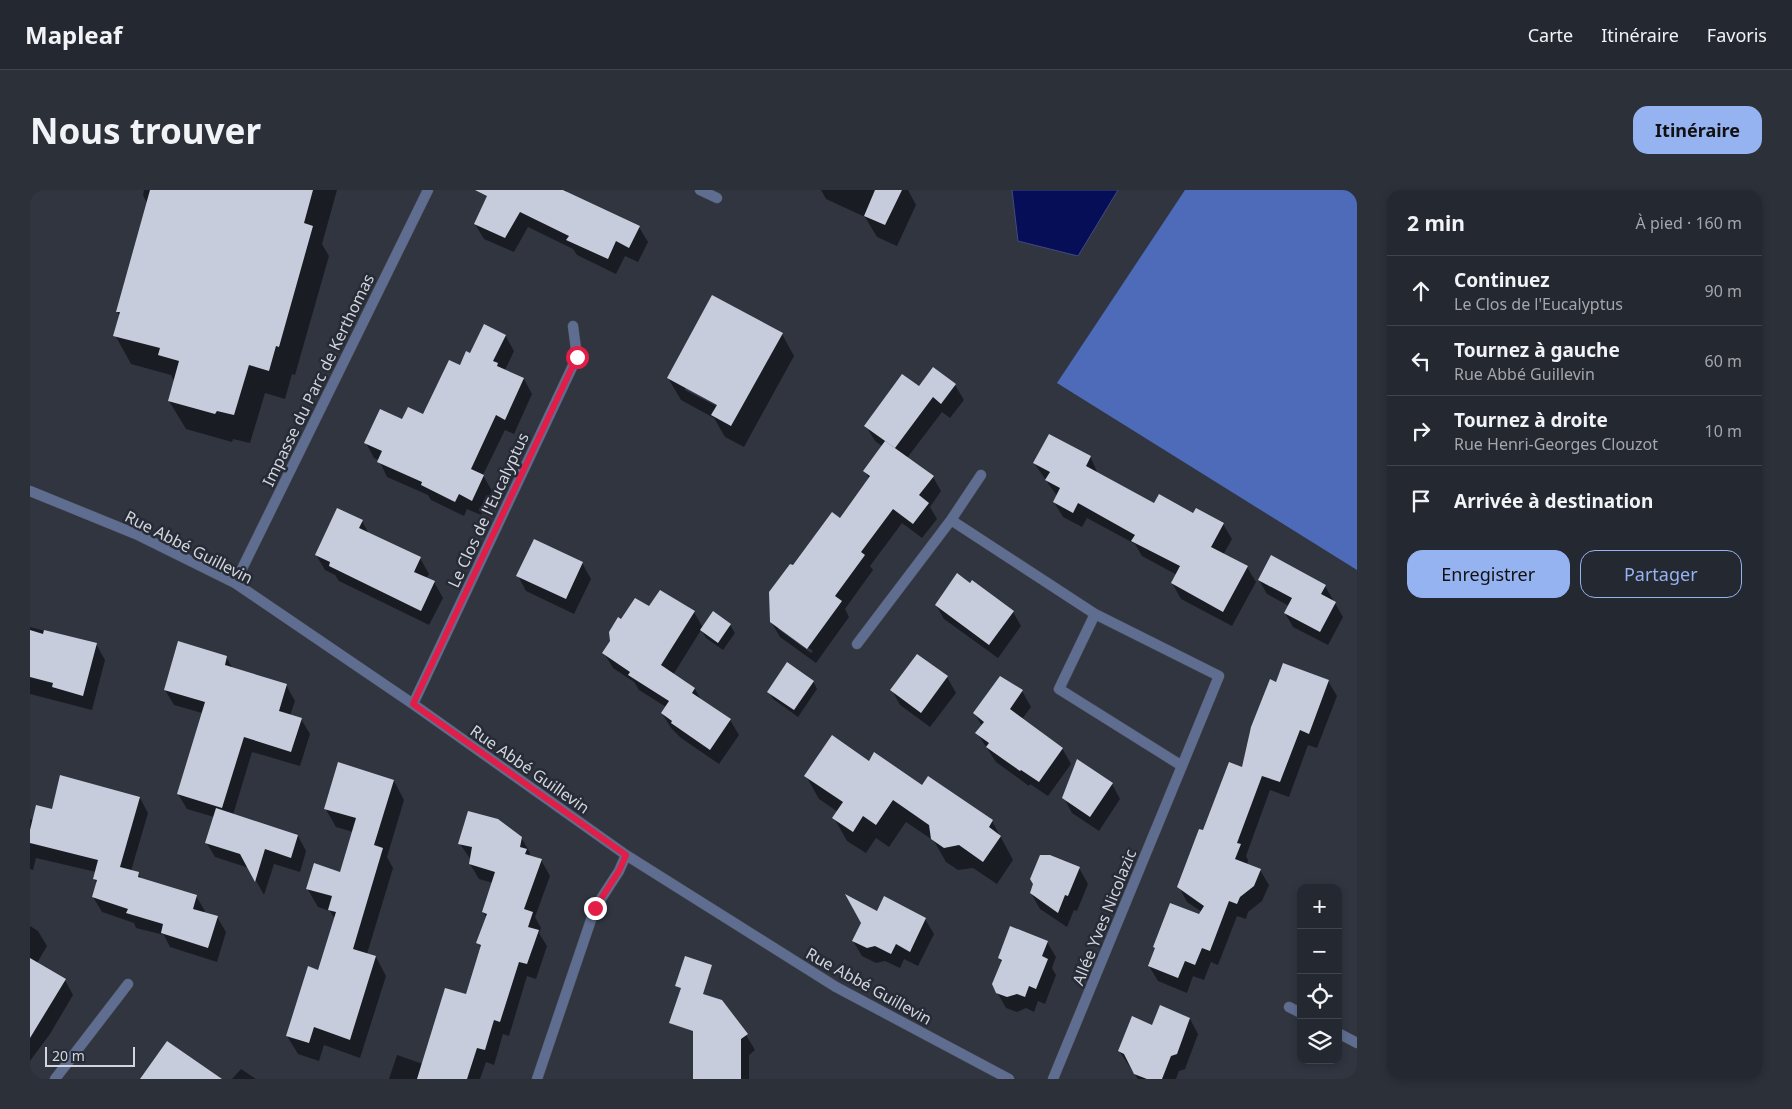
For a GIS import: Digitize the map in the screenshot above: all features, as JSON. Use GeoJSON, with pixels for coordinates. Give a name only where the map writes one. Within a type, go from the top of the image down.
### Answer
{"type":"FeatureCollection","features":[{"type":"Feature","properties":{"kind":"street","name":"Impasse du Parc de Kerthomas"},"geometry":{"type":"LineString","coordinates":[[235,583],[428,190]]}},
{"type":"Feature","properties":{"kind":"street"},"geometry":{"type":"LineString","coordinates":[[700,190],[717,198]]}},
{"type":"Feature","properties":{"kind":"street","name":"Le Clos de l'Eucalyptus"},"geometry":{"type":"LineString","coordinates":[[413,704],[577,357],[573,326]]}},
{"type":"Feature","properties":{"kind":"street"},"geometry":{"type":"LineString","coordinates":[[857,644],[951,520],[981,475]]}},
{"type":"Feature","properties":{"kind":"street","name":"Rue Abbé Guillevin"},"geometry":{"type":"LineString","coordinates":[[30,491],[138,535],[235,583],[413,704],[626,855],[836,987],[1009,1079]]}},
{"type":"Feature","properties":{"kind":"street"},"geometry":{"type":"LineString","coordinates":[[951,520],[1095,614],[1059,689],[1182,766]]}},
{"type":"Feature","properties":{"kind":"street","name":"Allée Yves Nicolazic"},"geometry":{"type":"LineString","coordinates":[[1053,1079],[1219,676],[1095,614]]}},
{"type":"Feature","properties":{"kind":"street"},"geometry":{"type":"LineString","coordinates":[[536,1079],[595,908],[619,871],[626,855]]}},
{"type":"Feature","properties":{"kind":"street"},"geometry":{"type":"LineString","coordinates":[[55,1079],[128,984]]}},
{"type":"Feature","properties":{"kind":"street"},"geometry":{"type":"LineString","coordinates":[[1288,1007],[1297,1012]]}},
{"type":"Feature","properties":{"kind":"street"},"geometry":{"type":"LineString","coordinates":[[1342,1035],[1357,1043]]}},
{"type":"Feature","properties":{"kind":"shaded area"},"geometry":{"type":"Polygon","coordinates":[[[1012,190],[1118,190],[1078,256],[1018,241],[1012,190]]]}},
{"type":"Feature","properties":{"kind":"shaded area"},"geometry":{"type":"Polygon","coordinates":[[[1185,190],[1357,190],[1357,570],[1057,383],[1185,190]]]}},
{"type":"Feature","properties":{"kind":"building"},"geometry":{"type":"Polygon","coordinates":[[[150,190],[313,190],[304,223],[313,226],[279,347],[276,346],[269,371],[249,365],[234,415],[217,411],[215,414],[168,401],[179,361],[158,355],[160,348],[113,336],[120,312],[116,312],[150,190]]]}},
{"type":"Feature","properties":{"kind":"building"},"geometry":{"type":"Polygon","coordinates":[[[475,190],[563,190],[640,226],[629,248],[616,241],[608,259],[566,240],[569,236],[520,212],[505,238],[474,224],[487,196],[475,190]]]}},
{"type":"Feature","properties":{"kind":"building"},"geometry":{"type":"Polygon","coordinates":[[[875,190],[902,190],[885,225],[864,216],[875,190]]]}},
{"type":"Feature","properties":{"kind":"building"},"geometry":{"type":"Polygon","coordinates":[[[712,295],[783,333],[731,426],[711,415],[717,405],[667,378],[712,295]]]}},
{"type":"Feature","properties":{"kind":"building"},"geometry":{"type":"Polygon","coordinates":[[[484,324],[506,335],[493,361],[498,363],[497,366],[524,378],[505,420],[496,415],[471,469],[484,475],[472,501],[459,494],[455,502],[421,485],[422,482],[377,462],[382,451],[364,443],[380,409],[402,419],[408,407],[423,414],[449,360],[460,365],[466,351],[470,353],[484,324]]]}},
{"type":"Feature","properties":{"kind":"building"},"geometry":{"type":"Polygon","coordinates":[[[933,367],[956,384],[941,404],[933,397],[895,448],[864,426],[902,374],[919,386],[933,367]]]}},
{"type":"Feature","properties":{"kind":"building"},"geometry":{"type":"Polygon","coordinates":[[[1049,434],[1091,456],[1086,466],[1154,503],[1159,494],[1193,513],[1196,508],[1224,523],[1211,547],[1248,566],[1223,612],[1171,583],[1180,566],[1131,541],[1135,535],[1078,503],[1073,513],[1053,502],[1060,488],[1045,480],[1050,472],[1033,463],[1049,434]]]}},
{"type":"Feature","properties":{"kind":"building"},"geometry":{"type":"Polygon","coordinates":[[[885,441],[934,476],[919,495],[929,503],[913,524],[893,509],[861,552],[865,555],[835,596],[842,601],[807,649],[770,622],[769,592],[790,564],[793,565],[832,512],[840,518],[870,476],[863,471],[885,441]]]}},
{"type":"Feature","properties":{"kind":"building"},"geometry":{"type":"Polygon","coordinates":[[[337,508],[363,520],[359,528],[421,557],[414,572],[435,581],[421,611],[329,566],[330,562],[315,555],[337,508]]]}},
{"type":"Feature","properties":{"kind":"building"},"geometry":{"type":"Polygon","coordinates":[[[534,539],[583,562],[566,599],[516,576],[534,539]]]}},
{"type":"Feature","properties":{"kind":"building"},"geometry":{"type":"Polygon","coordinates":[[[1271,555],[1326,585],[1321,594],[1336,602],[1320,632],[1284,613],[1292,598],[1258,580],[1271,555]]]}},
{"type":"Feature","properties":{"kind":"building"},"geometry":{"type":"Polygon","coordinates":[[[957,573],[970,583],[972,580],[1014,611],[989,645],[935,605],[957,573]]]}},
{"type":"Feature","properties":{"kind":"building"},"geometry":{"type":"Polygon","coordinates":[[[660,590],[695,611],[661,665],[695,688],[692,693],[731,719],[710,750],[671,723],[672,721],[661,713],[669,701],[628,675],[630,672],[602,653],[610,641],[609,632],[618,617],[621,619],[635,598],[649,606],[660,590]]]}},
{"type":"Feature","properties":{"kind":"building"},"geometry":{"type":"Polygon","coordinates":[[[713,611],[731,624],[718,643],[700,630],[713,611]]]}},
{"type":"Feature","properties":{"kind":"building"},"geometry":{"type":"Polygon","coordinates":[[[30,630],[43,634],[44,630],[97,643],[83,696],[52,687],[53,683],[30,677],[30,630]]]}},
{"type":"Feature","properties":{"kind":"building"},"geometry":{"type":"Polygon","coordinates":[[[178,641],[227,656],[225,665],[287,684],[279,711],[302,718],[291,752],[244,737],[222,808],[177,794],[205,702],[164,690],[178,641]]]}},
{"type":"Feature","properties":{"kind":"building"},"geometry":{"type":"Polygon","coordinates":[[[917,654],[948,676],[921,713],[890,690],[917,654]]]}},
{"type":"Feature","properties":{"kind":"building"},"geometry":{"type":"Polygon","coordinates":[[[787,662],[814,681],[794,710],[767,692],[787,662]]]}},
{"type":"Feature","properties":{"kind":"building"},"geometry":{"type":"Polygon","coordinates":[[[1283,663],[1329,680],[1309,734],[1300,730],[1280,782],[1262,776],[1237,843],[1241,844],[1235,859],[1261,869],[1254,886],[1240,897],[1237,904],[1229,901],[1210,951],[1202,948],[1195,965],[1185,961],[1178,978],[1148,966],[1155,948],[1153,947],[1170,903],[1199,914],[1204,906],[1177,887],[1199,829],[1203,830],[1229,762],[1242,767],[1251,727],[1270,679],[1276,682],[1283,663]]]}},
{"type":"Feature","properties":{"kind":"building"},"geometry":{"type":"Polygon","coordinates":[[[1000,676],[1023,690],[1010,709],[1063,748],[1039,782],[986,747],[989,743],[975,733],[984,722],[973,713],[1000,676]]]}},
{"type":"Feature","properties":{"kind":"building"},"geometry":{"type":"Polygon","coordinates":[[[832,735],[869,761],[874,752],[922,785],[928,776],[993,820],[989,827],[1001,836],[983,862],[959,845],[944,848],[931,839],[929,825],[893,800],[876,825],[863,816],[853,832],[832,818],[843,802],[804,776],[832,735]]]}},
{"type":"Feature","properties":{"kind":"building"},"geometry":{"type":"Polygon","coordinates":[[[1077,759],[1113,783],[1090,817],[1062,798],[1077,759]]]}},
{"type":"Feature","properties":{"kind":"building"},"geometry":{"type":"Polygon","coordinates":[[[338,762],[394,780],[374,845],[383,848],[353,949],[376,956],[350,1040],[314,1027],[309,1043],[286,1036],[308,966],[318,970],[336,912],[328,910],[332,896],[306,889],[314,863],[340,872],[356,818],[324,809],[338,762]]]}},
{"type":"Feature","properties":{"kind":"building"},"geometry":{"type":"Polygon","coordinates":[[[60,775],[140,797],[120,867],[139,872],[138,877],[197,895],[193,909],[218,916],[208,948],[161,933],[163,924],[126,913],[128,909],[92,897],[97,880],[93,879],[98,860],[30,843],[30,830],[36,805],[52,809],[60,775]]]}},
{"type":"Feature","properties":{"kind":"building"},"geometry":{"type":"Polygon","coordinates":[[[216,808],[298,835],[291,858],[265,849],[255,882],[240,854],[205,843],[216,808]]]}},
{"type":"Feature","properties":{"kind":"building"},"geometry":{"type":"Polygon","coordinates":[[[468,811],[498,819],[522,837],[520,847],[527,849],[525,854],[542,859],[524,909],[533,912],[528,927],[539,930],[527,964],[519,962],[500,1022],[494,1020],[485,1050],[477,1048],[467,1079],[417,1079],[445,988],[466,994],[481,945],[476,943],[487,914],[482,912],[495,872],[469,864],[472,847],[458,844],[468,811]]]}},
{"type":"Feature","properties":{"kind":"building"},"geometry":{"type":"Polygon","coordinates":[[[1040,855],[1050,855],[1080,867],[1068,896],[1065,895],[1058,913],[1030,893],[1033,884],[1030,879],[1040,855]]]}},
{"type":"Feature","properties":{"kind":"building"},"geometry":{"type":"Polygon","coordinates":[[[845,894],[877,911],[884,896],[926,918],[910,952],[896,944],[891,954],[875,946],[867,948],[852,941],[861,923],[845,894]]]}},
{"type":"Feature","properties":{"kind":"building"},"geometry":{"type":"Polygon","coordinates":[[[1010,926],[1048,941],[1042,956],[1048,959],[1036,989],[1029,986],[1025,997],[1017,994],[1007,997],[996,993],[992,984],[1002,960],[998,958],[1010,926]]]}},
{"type":"Feature","properties":{"kind":"building"},"geometry":{"type":"Polygon","coordinates":[[[685,956],[712,965],[703,994],[722,1000],[748,1034],[741,1039],[741,1079],[693,1079],[693,1031],[669,1023],[681,988],[675,986],[685,956]]]}},
{"type":"Feature","properties":{"kind":"building"},"geometry":{"type":"Polygon","coordinates":[[[30,958],[66,979],[30,1038],[30,958]]]}},
{"type":"Feature","properties":{"kind":"building"},"geometry":{"type":"Polygon","coordinates":[[[1160,1005],[1190,1018],[1177,1054],[1171,1056],[1162,1079],[1147,1079],[1134,1074],[1124,1054],[1118,1051],[1132,1016],[1152,1025],[1160,1005]]]}},
{"type":"Feature","properties":{"kind":"building"},"geometry":{"type":"Polygon","coordinates":[[[167,1041],[222,1079],[140,1079],[167,1041]]]}},
{"type":"Feature","properties":{"kind":"route"},"geometry":{"type":"LineString","coordinates":[[577,357],[413,704],[626,855],[619,871],[595,908]]}}]}
